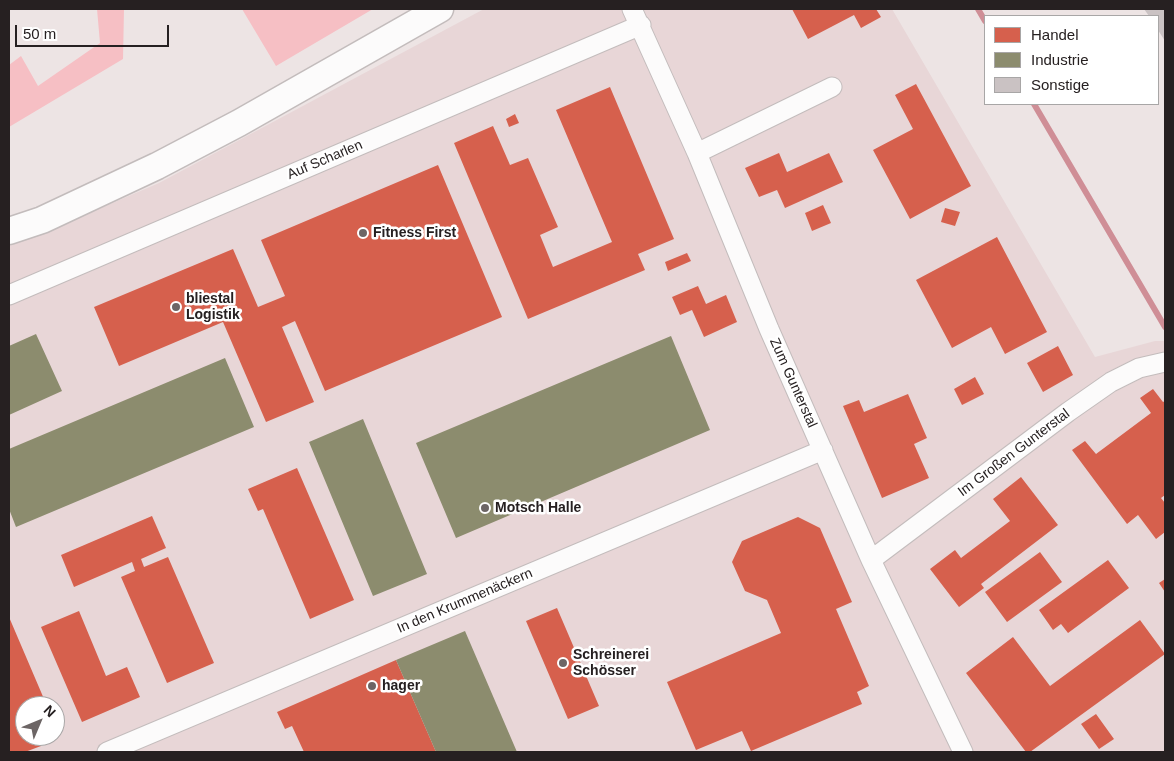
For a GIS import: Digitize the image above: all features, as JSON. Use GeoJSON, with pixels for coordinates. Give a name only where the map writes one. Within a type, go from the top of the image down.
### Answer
{"type":"FeatureCollection","features":[{"type":"Feature","properties":{"kind":"main road"},"geometry":{"type":"LineString","coordinates":[[9,231],[42,220],[157,166],[239,123],[440,9]]}},
{"type":"Feature","properties":{"kind":"street","name":"Zum Gunterstal"},"geometry":{"type":"LineString","coordinates":[[636,17],[697,153],[769,329],[871,560],[962,752]]}},
{"type":"Feature","properties":{"kind":"street","name":"Auf Scharlen"},"geometry":{"type":"LineString","coordinates":[[9,296],[636,17]]}},
{"type":"Feature","properties":{"kind":"street"},"geometry":{"type":"LineString","coordinates":[[697,153],[832,87]]}},
{"type":"Feature","properties":{"kind":"street","name":"Im Großen Gunterstal"},"geometry":{"type":"LineString","coordinates":[[871,560],[1068,412],[1111,382],[1139,368],[1165,362]]}},
{"type":"Feature","properties":{"kind":"street","name":"In den Krummenäckern"},"geometry":{"type":"LineString","coordinates":[[107,752],[823,450]]}},
{"type":"Feature","properties":{"kind":"shaded area"},"geometry":{"type":"Polygon","coordinates":[[[97,9],[124,9],[123,59],[9,127],[9,65],[21,56],[38,86],[100,43],[97,9]]]}},
{"type":"Feature","properties":{"kind":"shaded area"},"geometry":{"type":"Polygon","coordinates":[[[242,9],[373,9],[276,66],[242,9]]]}},
{"type":"Feature","properties":{"kind":"shaded area"},"geometry":{"type":"Polygon","coordinates":[[[484,9],[892,9],[1095,357],[1155,341],[1165,341],[1165,752],[9,752],[9,244],[52,229],[159,183],[484,9]]]}},
{"type":"Feature","properties":{"kind":"building: Handel"},"geometry":{"type":"Polygon","coordinates":[[[792,9],[876,9],[881,17],[861,28],[854,15],[808,39],[792,9]]]}},
{"type":"Feature","properties":{"kind":"building: Handel"},"geometry":{"type":"Polygon","coordinates":[[[916,84],[971,186],[910,219],[873,150],[913,129],[895,95],[916,84]]]}},
{"type":"Feature","properties":{"kind":"building: Handel"},"geometry":{"type":"Polygon","coordinates":[[[610,87],[674,239],[638,254],[645,270],[528,319],[454,143],[493,126],[510,165],[528,158],[558,227],[540,235],[553,267],[612,242],[556,110],[610,87]]]}},
{"type":"Feature","properties":{"kind":"building: Handel"},"geometry":{"type":"Polygon","coordinates":[[[515,114],[519,123],[509,127],[506,119],[515,114]]]}},
{"type":"Feature","properties":{"kind":"building: Handel"},"geometry":{"type":"Polygon","coordinates":[[[779,153],[787,172],[829,153],[843,182],[785,208],[777,190],[759,197],[745,168],[779,153]]]}},
{"type":"Feature","properties":{"kind":"building: Handel"},"geometry":{"type":"Polygon","coordinates":[[[438,165],[502,317],[325,391],[295,321],[282,327],[314,402],[266,422],[223,322],[119,366],[94,307],[233,249],[258,307],[285,296],[261,240],[438,165]]]}},
{"type":"Feature","properties":{"kind":"building: Handel"},"geometry":{"type":"Polygon","coordinates":[[[823,205],[831,223],[812,231],[805,213],[823,205]]]}},
{"type":"Feature","properties":{"kind":"building: Handel"},"geometry":{"type":"Polygon","coordinates":[[[945,208],[960,212],[955,226],[941,222],[945,208]]]}},
{"type":"Feature","properties":{"kind":"building: Handel"},"geometry":{"type":"Polygon","coordinates":[[[997,237],[1047,332],[1005,354],[991,327],[952,348],[916,280],[997,237]]]}},
{"type":"Feature","properties":{"kind":"building: Handel"},"geometry":{"type":"Polygon","coordinates":[[[687,253],[691,261],[668,271],[665,262],[687,253]]]}},
{"type":"Feature","properties":{"kind":"building: Handel"},"geometry":{"type":"Polygon","coordinates":[[[698,286],[706,304],[726,295],[737,322],[704,337],[692,310],[680,315],[672,297],[698,286]]]}},
{"type":"Feature","properties":{"kind":"building: Handel"},"geometry":{"type":"Polygon","coordinates":[[[1058,346],[1073,375],[1043,392],[1027,363],[1058,346]]]}},
{"type":"Feature","properties":{"kind":"building: Handel"},"geometry":{"type":"Polygon","coordinates":[[[975,377],[984,394],[962,405],[954,389],[975,377]]]}},
{"type":"Feature","properties":{"kind":"building: Handel"},"geometry":{"type":"Polygon","coordinates":[[[1153,389],[1163,402],[1165,401],[1165,495],[1161,498],[1165,503],[1165,532],[1156,539],[1138,515],[1127,524],[1072,450],[1085,441],[1096,454],[1151,413],[1140,398],[1153,389]]]}},
{"type":"Feature","properties":{"kind":"building: Handel"},"geometry":{"type":"Polygon","coordinates":[[[908,394],[927,438],[914,444],[929,478],[882,498],[843,406],[859,400],[864,412],[908,394]]]}},
{"type":"Feature","properties":{"kind":"building: Handel"},"geometry":{"type":"Polygon","coordinates":[[[297,468],[354,600],[310,619],[263,509],[258,511],[248,489],[297,468]]]}},
{"type":"Feature","properties":{"kind":"building: Handel"},"geometry":{"type":"Polygon","coordinates":[[[1021,477],[1058,525],[981,584],[984,588],[959,607],[930,569],[955,550],[961,558],[1010,521],[993,499],[1021,477]]]}},
{"type":"Feature","properties":{"kind":"building: Handel"},"geometry":{"type":"Polygon","coordinates":[[[152,516],[166,548],[141,559],[144,567],[168,557],[214,663],[167,683],[121,577],[135,571],[132,562],[74,587],[61,555],[152,516]]]}},
{"type":"Feature","properties":{"kind":"building: Handel"},"geometry":{"type":"Polygon","coordinates":[[[798,517],[820,528],[852,602],[836,609],[869,686],[857,692],[862,704],[751,751],[742,731],[696,750],[667,682],[781,633],[767,600],[745,591],[732,562],[742,541],[798,517]]]}},
{"type":"Feature","properties":{"kind":"building: Handel"},"geometry":{"type":"Polygon","coordinates":[[[1040,552],[1062,582],[1007,622],[985,592],[1040,552]]]}},
{"type":"Feature","properties":{"kind":"building: Handel"},"geometry":{"type":"Polygon","coordinates":[[[1108,560],[1129,588],[1068,633],[1061,624],[1053,630],[1039,610],[1108,560]]]}},
{"type":"Feature","properties":{"kind":"building: Handel"},"geometry":{"type":"Polygon","coordinates":[[[1165,579],[1165,592],[1159,583],[1165,579]]]}},
{"type":"Feature","properties":{"kind":"building: Handel","name":"Schreinerei Schösser"},"geometry":{"type":"Polygon","coordinates":[[[557,608],[599,706],[568,719],[526,621],[557,608]]]}},
{"type":"Feature","properties":{"kind":"building: Handel"},"geometry":{"type":"Polygon","coordinates":[[[79,611],[106,676],[127,667],[140,697],[82,722],[41,627],[79,611]]]}},
{"type":"Feature","properties":{"kind":"building: Handel"},"geometry":{"type":"Polygon","coordinates":[[[9,617],[43,696],[15,696],[15,746],[41,746],[25,752],[9,752],[9,617]]]}},
{"type":"Feature","properties":{"kind":"building: Handel"},"geometry":{"type":"Polygon","coordinates":[[[1140,620],[1165,654],[1030,752],[1026,752],[966,673],[1013,637],[1050,686],[1140,620]]]}},
{"type":"Feature","properties":{"kind":"building: Handel","name":"hager"},"geometry":{"type":"Polygon","coordinates":[[[396,660],[436,752],[304,752],[292,726],[285,729],[277,712],[396,660]]]}},
{"type":"Feature","properties":{"kind":"building: Handel"},"geometry":{"type":"Polygon","coordinates":[[[1096,714],[1114,739],[1099,749],[1081,724],[1096,714]]]}},
{"type":"Feature","properties":{"kind":"building: Industrie"},"geometry":{"type":"Polygon","coordinates":[[[36,334],[62,391],[9,415],[9,346],[36,334]]]}},
{"type":"Feature","properties":{"kind":"building: Industrie"},"geometry":{"type":"Polygon","coordinates":[[[671,336],[710,430],[456,538],[416,443],[671,336]]]}},
{"type":"Feature","properties":{"kind":"building: Industrie"},"geometry":{"type":"Polygon","coordinates":[[[225,358],[254,427],[16,527],[9,509],[9,449],[225,358]]]}},
{"type":"Feature","properties":{"kind":"building: Industrie"},"geometry":{"type":"Polygon","coordinates":[[[363,419],[427,574],[373,596],[309,442],[363,419]]]}},
{"type":"Feature","properties":{"kind":"building: Industrie"},"geometry":{"type":"Polygon","coordinates":[[[465,631],[517,752],[436,752],[396,660],[465,631]]]}},
{"type":"Feature","properties":{"kind":"building: Sonstige"},"geometry":{"type":"Polygon","coordinates":[[[1144,9],[1165,9],[1165,41],[1159,32],[1159,15],[1148,15],[1144,9]]]}},
{"type":"Feature","properties":{"kind":"waterway"},"geometry":{"type":"LineString","coordinates":[[978,9],[984,19]]}},
{"type":"Feature","properties":{"kind":"waterway"},"geometry":{"type":"LineString","coordinates":[[1035,105],[1165,327]]}},
{"type":"Feature","properties":{"kind":"place","name":"Fitness First"},"geometry":{"type":"Point","coordinates":[363,233]}},
{"type":"Feature","properties":{"kind":"place","name":"bliestal Logistik"},"geometry":{"type":"Point","coordinates":[176,307]}},
{"type":"Feature","properties":{"kind":"place","name":"Motsch Halle"},"geometry":{"type":"Point","coordinates":[485,508]}},
{"type":"Feature","properties":{"kind":"place","name":"Schreinerei Schösser"},"geometry":{"type":"Point","coordinates":[563,663]}},
{"type":"Feature","properties":{"kind":"place","name":"hager"},"geometry":{"type":"Point","coordinates":[372,686]}}]}
